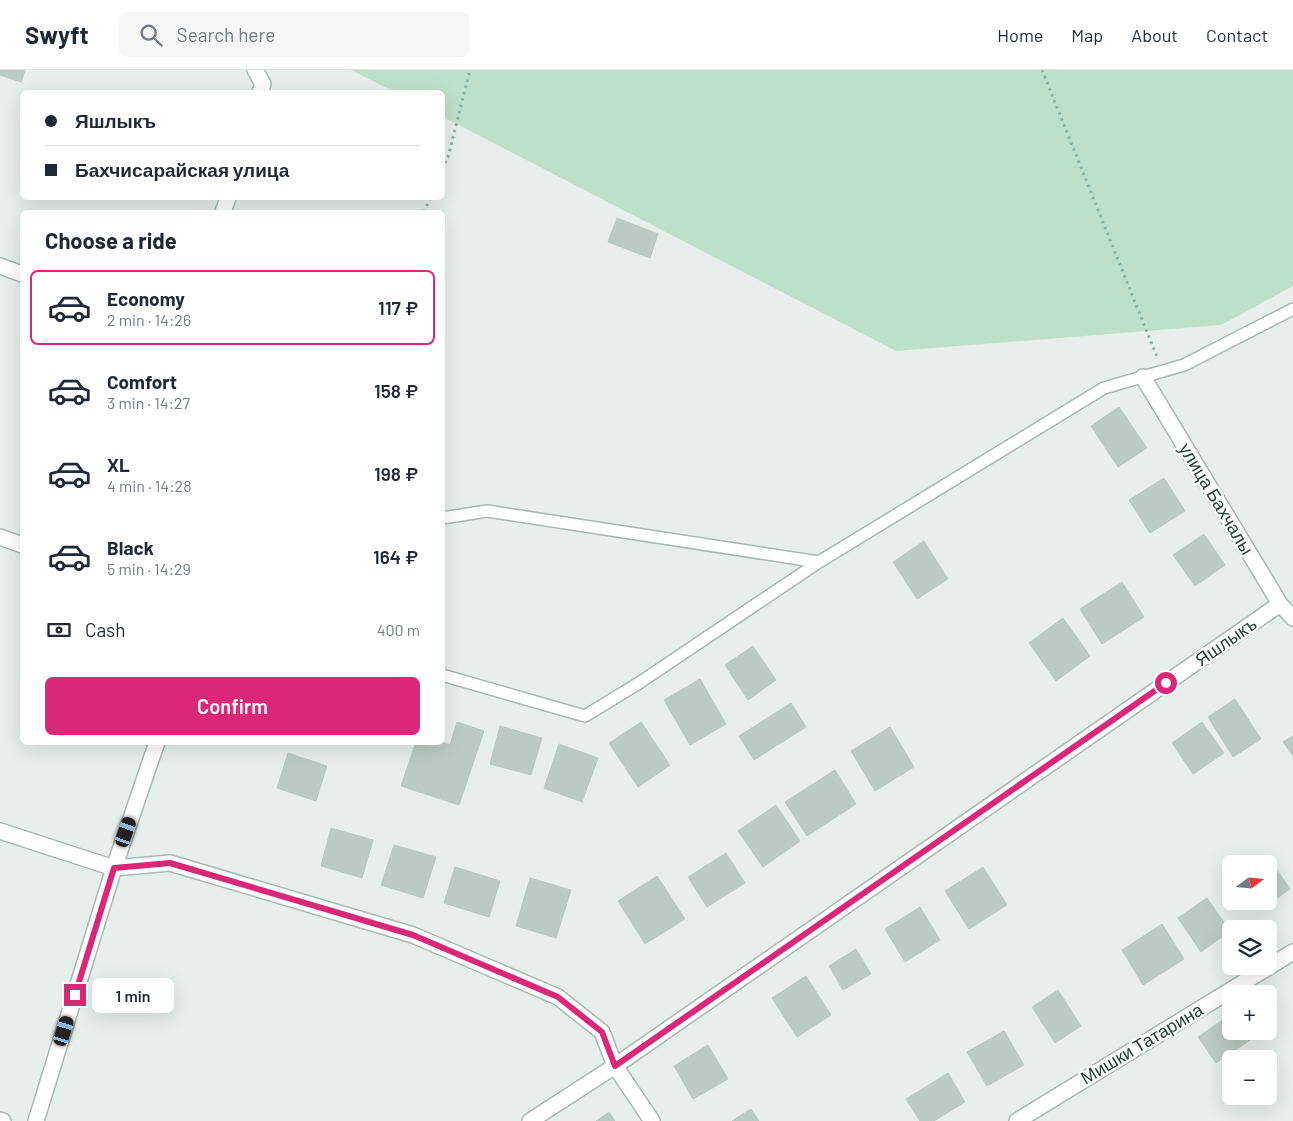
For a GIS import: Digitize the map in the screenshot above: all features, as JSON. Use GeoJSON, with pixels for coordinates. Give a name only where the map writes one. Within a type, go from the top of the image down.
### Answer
{"type":"FeatureCollection","features":[{"type":"Feature","properties":{"kind":"street"},"geometry":{"type":"LineString","coordinates":[[254,70],[263,84],[261,90]]}},
{"type":"Feature","properties":{"kind":"street"},"geometry":{"type":"LineString","coordinates":[[0,266],[20,273]]}},
{"type":"Feature","properties":{"kind":"street","name":"улица Бахчалы"},"geometry":{"type":"LineString","coordinates":[[1143,377],[1280,604],[1293,618]]}},
{"type":"Feature","properties":{"kind":"street"},"geometry":{"type":"LineString","coordinates":[[0,537],[20,544]]}},
{"type":"Feature","properties":{"kind":"street","name":"Яшлыкъ"},"geometry":{"type":"LineString","coordinates":[[530,1121],[615,1066],[1280,604]]}},
{"type":"Feature","properties":{"kind":"street"},"geometry":{"type":"LineString","coordinates":[[36,1121],[114,868],[156,745]]}},
{"type":"Feature","properties":{"kind":"street"},"geometry":{"type":"LineString","coordinates":[[0,831],[114,868],[170,863],[413,935],[558,997],[602,1032],[615,1066],[652,1121]]}},
{"type":"Feature","properties":{"kind":"street","name":"Мишки Татарина"},"geometry":{"type":"LineString","coordinates":[[1017,1121],[1293,952]]}},
{"type":"Feature","properties":{"kind":"lane"},"geometry":{"type":"LineString","coordinates":[[445,676],[585,716],[639,683],[819,562],[1104,388],[1184,365],[1293,309]]}},
{"type":"Feature","properties":{"kind":"lane"},"geometry":{"type":"LineString","coordinates":[[445,518],[486,511],[819,562]]}},
{"type":"Feature","properties":{"kind":"path"},"geometry":{"type":"LineString","coordinates":[[445,163],[470,70]]}},
{"type":"Feature","properties":{"kind":"path"},"geometry":{"type":"LineString","coordinates":[[1042,70],[1162,372]]}},
{"type":"Feature","properties":{"kind":"green space"},"geometry":{"type":"Polygon","coordinates":[[[351,70],[1293,70],[1293,286],[1221,325],[896,351],[445,118],[445,90],[391,90],[351,70]]]}},
{"type":"Feature","properties":{"kind":"building"},"geometry":{"type":"Polygon","coordinates":[[[0,70],[25,70],[21,82],[0,75],[0,70]]]}},
{"type":"Feature","properties":{"kind":"building"},"geometry":{"type":"Polygon","coordinates":[[[617,218],[658,234],[650,258],[608,242],[617,218]]]}},
{"type":"Feature","properties":{"kind":"building"},"geometry":{"type":"Polygon","coordinates":[[[1119,407],[1147,448],[1118,467],[1091,426],[1119,407]]]}},
{"type":"Feature","properties":{"kind":"building"},"geometry":{"type":"Polygon","coordinates":[[[1164,478],[1185,511],[1150,533],[1129,500],[1164,478]]]}},
{"type":"Feature","properties":{"kind":"building"},"geometry":{"type":"Polygon","coordinates":[[[1204,534],[1225,565],[1195,586],[1173,555],[1204,534]]]}},
{"type":"Feature","properties":{"kind":"building"},"geometry":{"type":"Polygon","coordinates":[[[924,541],[948,579],[917,599],[893,562],[924,541]]]}},
{"type":"Feature","properties":{"kind":"building"},"geometry":{"type":"Polygon","coordinates":[[[1122,582],[1144,617],[1102,644],[1080,609],[1122,582]]]}},
{"type":"Feature","properties":{"kind":"building"},"geometry":{"type":"Polygon","coordinates":[[[1063,618],[1090,656],[1056,681],[1029,643],[1063,618]]]}},
{"type":"Feature","properties":{"kind":"building"},"geometry":{"type":"Polygon","coordinates":[[[753,646],[776,680],[748,700],[725,665],[753,646]]]}},
{"type":"Feature","properties":{"kind":"building"},"geometry":{"type":"Polygon","coordinates":[[[700,679],[726,724],[690,745],[664,700],[700,679]]]}},
{"type":"Feature","properties":{"kind":"building"},"geometry":{"type":"Polygon","coordinates":[[[1235,699],[1261,739],[1233,757],[1208,717],[1235,699]]]}},
{"type":"Feature","properties":{"kind":"building"},"geometry":{"type":"Polygon","coordinates":[[[791,703],[806,727],[754,760],[739,736],[791,703]]]}},
{"type":"Feature","properties":{"kind":"building"},"geometry":{"type":"Polygon","coordinates":[[[457,722],[484,731],[459,805],[401,786],[415,745],[445,745],[445,743],[450,745],[457,722]]]}},
{"type":"Feature","properties":{"kind":"building"},"geometry":{"type":"Polygon","coordinates":[[[641,722],[670,765],[638,787],[609,743],[641,722]]]}},
{"type":"Feature","properties":{"kind":"building"},"geometry":{"type":"Polygon","coordinates":[[[1202,722],[1224,753],[1193,774],[1172,743],[1202,722]]]}},
{"type":"Feature","properties":{"kind":"building"},"geometry":{"type":"Polygon","coordinates":[[[500,726],[542,738],[531,775],[490,764],[500,726]]]}},
{"type":"Feature","properties":{"kind":"building"},"geometry":{"type":"Polygon","coordinates":[[[890,727],[914,767],[875,791],[851,751],[890,727]]]}},
{"type":"Feature","properties":{"kind":"building"},"geometry":{"type":"Polygon","coordinates":[[[1293,736],[1293,756],[1283,742],[1293,736]]]}},
{"type":"Feature","properties":{"kind":"building"},"geometry":{"type":"Polygon","coordinates":[[[559,744],[598,758],[582,802],[544,788],[559,744]]]}},
{"type":"Feature","properties":{"kind":"building"},"geometry":{"type":"Polygon","coordinates":[[[288,753],[327,766],[316,801],[277,788],[288,753]]]}},
{"type":"Feature","properties":{"kind":"building"},"geometry":{"type":"Polygon","coordinates":[[[835,770],[856,804],[807,836],[785,802],[835,770]]]}},
{"type":"Feature","properties":{"kind":"building"},"geometry":{"type":"Polygon","coordinates":[[[776,805],[800,841],[763,867],[738,831],[776,805]]]}},
{"type":"Feature","properties":{"kind":"building"},"geometry":{"type":"Polygon","coordinates":[[[331,828],[373,840],[362,878],[321,866],[331,828]]]}},
{"type":"Feature","properties":{"kind":"building"},"geometry":{"type":"Polygon","coordinates":[[[394,845],[436,857],[423,898],[381,885],[394,845]]]}},
{"type":"Feature","properties":{"kind":"building"},"geometry":{"type":"Polygon","coordinates":[[[726,853],[745,883],[707,907],[688,877],[726,853]]]}},
{"type":"Feature","properties":{"kind":"building"},"geometry":{"type":"Polygon","coordinates":[[[455,867],[500,881],[489,917],[444,903],[455,867]]]}},
{"type":"Feature","properties":{"kind":"building"},"geometry":{"type":"Polygon","coordinates":[[[983,867],[1007,905],[969,929],[945,891],[983,867]]]}},
{"type":"Feature","properties":{"kind":"building"},"geometry":{"type":"Polygon","coordinates":[[[1278,872],[1290,889],[1278,897],[1278,872]]]}},
{"type":"Feature","properties":{"kind":"building"},"geometry":{"type":"Polygon","coordinates":[[[657,876],[685,919],[645,944],[618,901],[657,876]]]}},
{"type":"Feature","properties":{"kind":"building"},"geometry":{"type":"Polygon","coordinates":[[[530,878],[571,890],[556,938],[516,926],[530,878]]]}},
{"type":"Feature","properties":{"kind":"building"},"geometry":{"type":"Polygon","coordinates":[[[1207,898],[1222,920],[1222,937],[1201,952],[1178,918],[1207,898]]]}},
{"type":"Feature","properties":{"kind":"building"},"geometry":{"type":"Polygon","coordinates":[[[920,907],[940,940],[905,962],[885,929],[920,907]]]}},
{"type":"Feature","properties":{"kind":"building"},"geometry":{"type":"Polygon","coordinates":[[[1162,924],[1184,959],[1143,985],[1122,950],[1162,924]]]}},
{"type":"Feature","properties":{"kind":"building"},"geometry":{"type":"Polygon","coordinates":[[[856,949],[871,974],[843,990],[829,966],[856,949]]]}},
{"type":"Feature","properties":{"kind":"building"},"geometry":{"type":"Polygon","coordinates":[[[806,976],[831,1015],[797,1037],[772,998],[806,976]]]}},
{"type":"Feature","properties":{"kind":"building"},"geometry":{"type":"Polygon","coordinates":[[[1058,990],[1081,1026],[1055,1043],[1032,1007],[1058,990]]]}},
{"type":"Feature","properties":{"kind":"building"},"geometry":{"type":"Polygon","coordinates":[[[1222,1020],[1222,1040],[1250,1040],[1235,1050],[1222,1050],[1222,1059],[1216,1063],[1198,1037],[1222,1020]]]}},
{"type":"Feature","properties":{"kind":"building"},"geometry":{"type":"Polygon","coordinates":[[[1004,1031],[1024,1065],[987,1086],[967,1052],[1004,1031]]]}},
{"type":"Feature","properties":{"kind":"building"},"geometry":{"type":"Polygon","coordinates":[[[708,1045],[728,1079],[693,1099],[674,1066],[708,1045]]]}},
{"type":"Feature","properties":{"kind":"building"},"geometry":{"type":"Polygon","coordinates":[[[948,1073],[965,1102],[934,1121],[920,1121],[906,1099],[948,1073]]]}},
{"type":"Feature","properties":{"kind":"building"},"geometry":{"type":"Polygon","coordinates":[[[751,1109],[759,1121],[732,1121],[751,1109]]]}},
{"type":"Feature","properties":{"kind":"building"},"geometry":{"type":"Polygon","coordinates":[[[609,1112],[615,1121],[596,1121],[609,1112]]]}},
{"type":"Feature","properties":{"kind":"route"},"geometry":{"type":"LineString","coordinates":[[75,995],[114,868],[170,863],[413,935],[558,997],[602,1032],[615,1066],[1166,683]]}}]}
